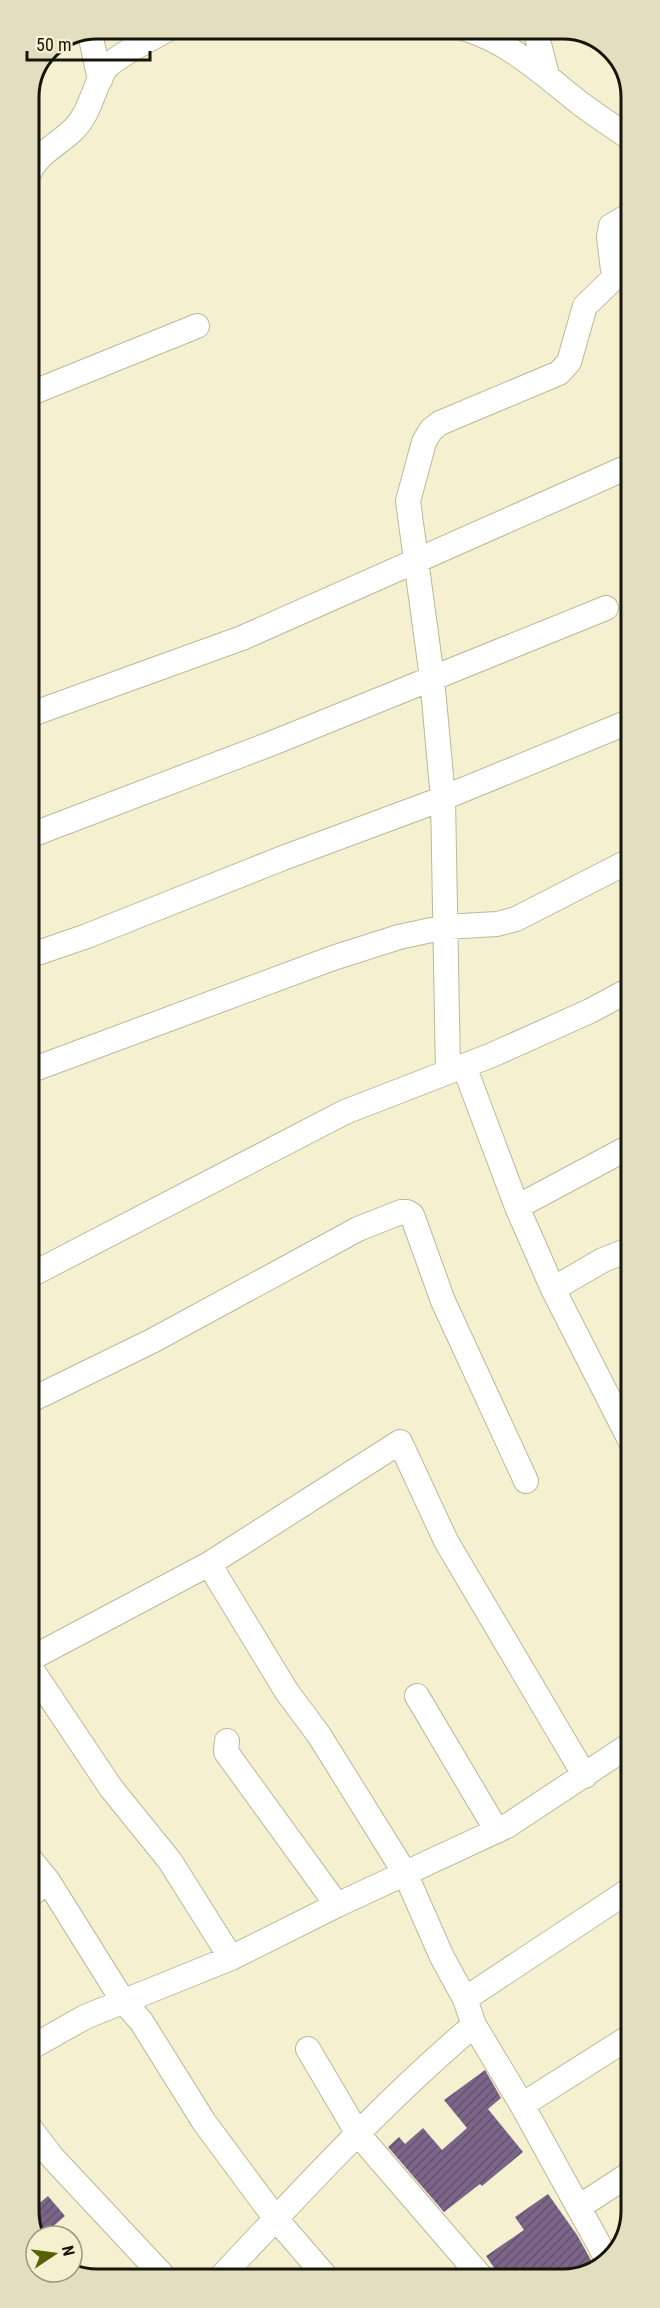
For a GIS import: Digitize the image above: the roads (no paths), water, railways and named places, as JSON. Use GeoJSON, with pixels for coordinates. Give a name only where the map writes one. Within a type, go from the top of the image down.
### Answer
{"type":"FeatureCollection","features":[{"type":"Feature","properties":{"kind":"street"},"geometry":{"type":"LineString","coordinates":[[39,158],[75,128],[92,102],[108,66],[152,39]]}},
{"type":"Feature","properties":{"kind":"street"},"geometry":{"type":"LineString","coordinates":[[492,39],[547,75],[583,105],[621,132]]}},
{"type":"Feature","properties":{"kind":"street"},"geometry":{"type":"LineString","coordinates":[[538,39],[547,75]]}},
{"type":"Feature","properties":{"kind":"street"},"geometry":{"type":"LineString","coordinates":[[91,40],[100,80]]}},
{"type":"Feature","properties":{"kind":"street"},"geometry":{"type":"LineString","coordinates":[[621,220],[612,226],[609,237],[614,278],[585,306],[569,362],[559,374],[440,423],[431,430],[424,442],[408,501],[409,522],[417,561],[432,678],[443,798],[445,927],[456,1069],[553,1289],[621,1421]]}},
{"type":"Feature","properties":{"kind":"street"},"geometry":{"type":"LineString","coordinates":[[39,390],[197,326]]}},
{"type":"Feature","properties":{"kind":"street"},"geometry":{"type":"LineString","coordinates":[[39,711],[242,638],[621,470]]}},
{"type":"Feature","properties":{"kind":"street"},"geometry":{"type":"LineString","coordinates":[[39,832],[270,744],[606,608]]}},
{"type":"Feature","properties":{"kind":"street"},"geometry":{"type":"LineString","coordinates":[[39,953],[443,798],[621,725]]}},
{"type":"Feature","properties":{"kind":"street"},"geometry":{"type":"LineString","coordinates":[[39,1067],[333,958],[399,937],[445,927],[497,924],[516,919],[621,865]]}},
{"type":"Feature","properties":{"kind":"street"},"geometry":{"type":"LineString","coordinates":[[39,1271],[345,1112],[456,1069],[590,1011],[621,994]]}},
{"type":"Feature","properties":{"kind":"street"},"geometry":{"type":"LineString","coordinates":[[517,1207],[621,1151]]}},
{"type":"Feature","properties":{"kind":"street"},"geometry":{"type":"LineString","coordinates":[[39,1396],[152,1341],[358,1229],[401,1212],[407,1212],[412,1215],[443,1301],[526,1481]]}},
{"type":"Feature","properties":{"kind":"street"},"geometry":{"type":"LineString","coordinates":[[553,1289],[603,1260],[621,1253]]}},
{"type":"Feature","properties":{"kind":"street"},"geometry":{"type":"LineString","coordinates":[[39,1654],[209,1564],[400,1442],[446,1541],[585,1776]]}},
{"type":"Feature","properties":{"kind":"street"},"geometry":{"type":"LineString","coordinates":[[209,1564],[287,1692],[319,1736],[405,1873],[442,1957],[465,1999],[474,2025],[522,2105],[603,2252]]}},
{"type":"Feature","properties":{"kind":"street"},"geometry":{"type":"LineString","coordinates":[[39,1680],[111,1788],[170,1862],[231,1958]]}},
{"type":"Feature","properties":{"kind":"street"},"geometry":{"type":"LineString","coordinates":[[417,1696],[497,1831]]}},
{"type":"Feature","properties":{"kind":"street"},"geometry":{"type":"LineString","coordinates":[[227,1741],[226,1752],[337,1905]]}},
{"type":"Feature","properties":{"kind":"street"},"geometry":{"type":"LineString","coordinates":[[39,2043],[85,2017],[231,1958],[337,1905],[497,1831],[621,1751]]}},
{"type":"Feature","properties":{"kind":"street"},"geometry":{"type":"LineString","coordinates":[[39,1888],[123,2001],[141,2021],[204,2122],[276,2219],[319,2269]]}},
{"type":"Feature","properties":{"kind":"street"},"geometry":{"type":"LineString","coordinates":[[465,1999],[621,1896]]}},
{"type":"Feature","properties":{"kind":"street"},"geometry":{"type":"LineString","coordinates":[[228,2269],[358,2134],[435,2058],[474,2025]]}},
{"type":"Feature","properties":{"kind":"street"},"geometry":{"type":"LineString","coordinates":[[522,2105],[621,2042]]}},
{"type":"Feature","properties":{"kind":"street"},"geometry":{"type":"LineString","coordinates":[[308,2049],[358,2134],[474,2269]]}},
{"type":"Feature","properties":{"kind":"street"},"geometry":{"type":"LineString","coordinates":[[39,2140],[52,2157],[156,2269]]}},
{"type":"Feature","properties":{"kind":"street"},"geometry":{"type":"LineString","coordinates":[[579,2207],[621,2180]]}}]}
